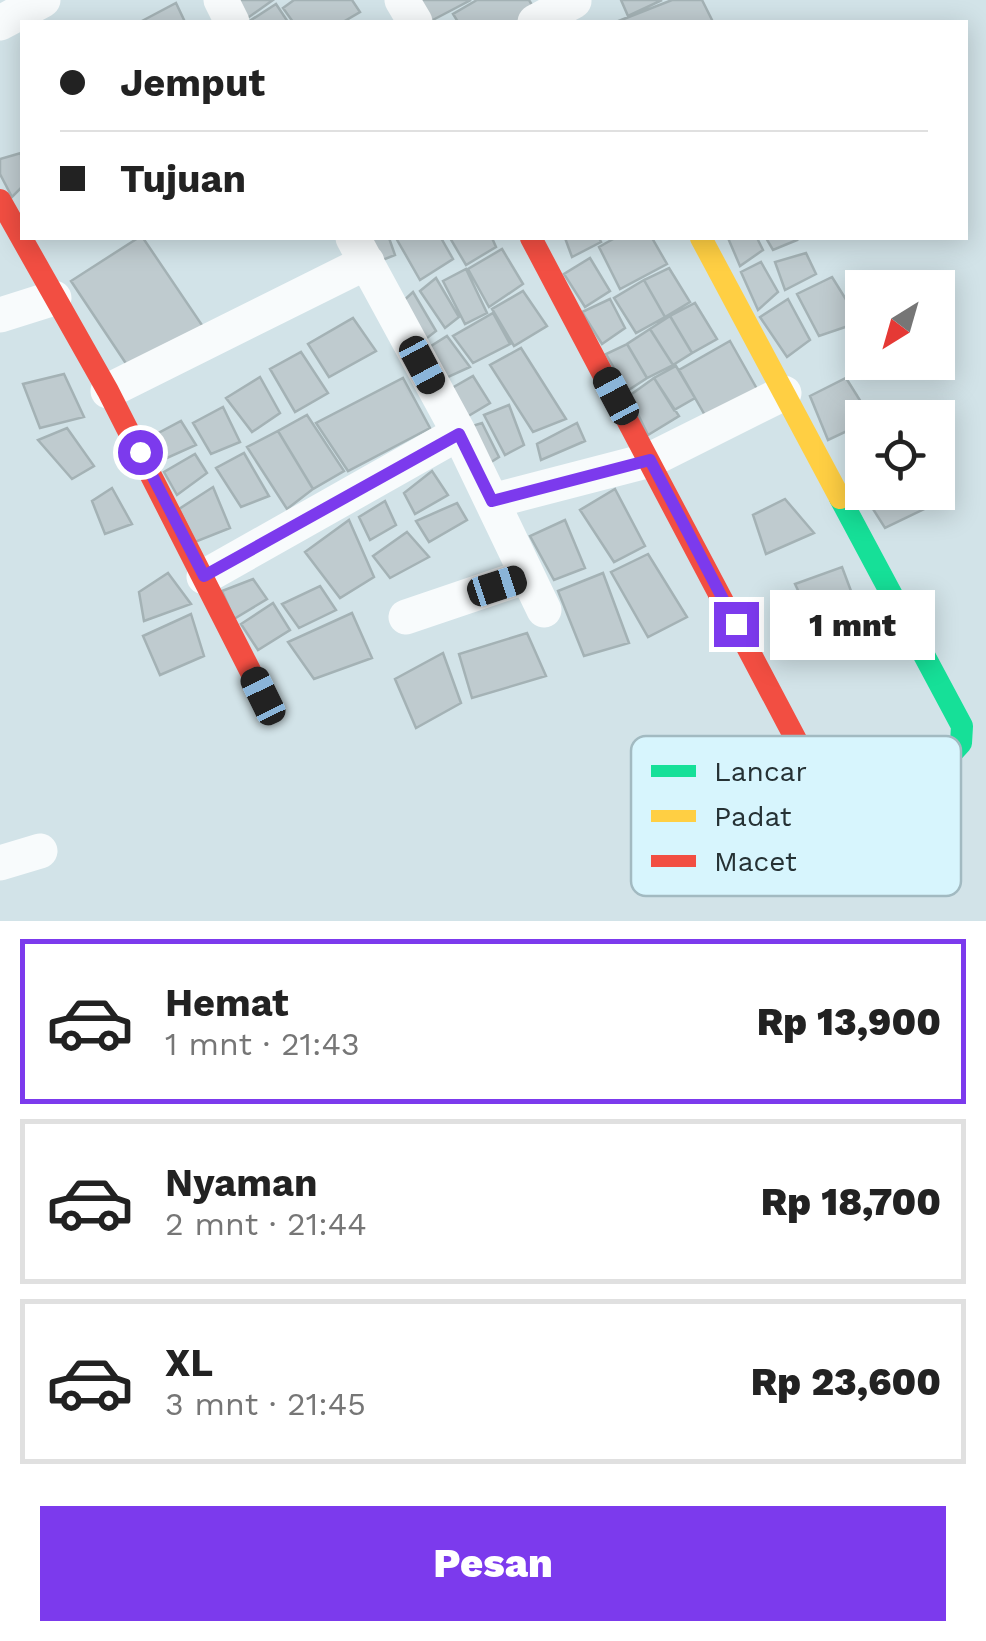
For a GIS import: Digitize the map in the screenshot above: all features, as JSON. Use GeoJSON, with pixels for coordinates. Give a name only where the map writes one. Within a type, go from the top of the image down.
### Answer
{"type":"FeatureCollection","features":[{"type":"Feature","properties":{"kind":"street"},"geometry":{"type":"LineString","coordinates":[[0,24],[43,0]]}},
{"type":"Feature","properties":{"kind":"street"},"geometry":{"type":"LineString","coordinates":[[539,20],[574,0]]}},
{"type":"Feature","properties":{"kind":"street"},"geometry":{"type":"LineString","coordinates":[[9,204],[20,227]]}},
{"type":"Feature","properties":{"kind":"street"},"geometry":{"type":"LineString","coordinates":[[26,240],[263,696]]}},
{"type":"Feature","properties":{"kind":"street"},"geometry":{"type":"LineString","coordinates":[[532,240],[796,736]]}},
{"type":"Feature","properties":{"kind":"street"},"geometry":{"type":"LineString","coordinates":[[702,240],[960,719],[961,736]]}},
{"type":"Feature","properties":{"kind":"street"},"geometry":{"type":"LineString","coordinates":[[108,391],[360,250],[459,434],[544,610]]}},
{"type":"Feature","properties":{"kind":"street"},"geometry":{"type":"LineString","coordinates":[[0,315],[54,298]]}},
{"type":"Feature","properties":{"kind":"street"},"geometry":{"type":"LineString","coordinates":[[492,501],[650,460],[784,393]]}},
{"type":"Feature","properties":{"kind":"street"},"geometry":{"type":"LineString","coordinates":[[204,576],[459,434]]}},
{"type":"Feature","properties":{"kind":"street"},"geometry":{"type":"LineString","coordinates":[[406,616],[527,576]]}},
{"type":"Feature","properties":{"kind":"street"},"geometry":{"type":"LineString","coordinates":[[0,864],[40,851]]}},
{"type":"Feature","properties":{"kind":"building"},"geometry":{"type":"Polygon","coordinates":[[[231,0],[273,0],[245,20],[241,20],[231,0]]]}},
{"type":"Feature","properties":{"kind":"building"},"geometry":{"type":"Polygon","coordinates":[[[294,0],[352,0],[360,12],[346,20],[292,20],[283,8],[294,0]]]}},
{"type":"Feature","properties":{"kind":"building"},"geometry":{"type":"Polygon","coordinates":[[[414,0],[471,0],[433,20],[428,20],[414,0]]]}},
{"type":"Feature","properties":{"kind":"building"},"geometry":{"type":"Polygon","coordinates":[[[477,0],[529,0],[538,15],[529,20],[457,20],[453,14],[477,0]]]}},
{"type":"Feature","properties":{"kind":"building"},"geometry":{"type":"Polygon","coordinates":[[[621,0],[662,0],[628,16],[621,0]]]}},
{"type":"Feature","properties":{"kind":"building"},"geometry":{"type":"Polygon","coordinates":[[[672,0],[702,0],[712,20],[621,20],[672,0]]]}},
{"type":"Feature","properties":{"kind":"building"},"geometry":{"type":"Polygon","coordinates":[[[176,3],[184,20],[144,20],[176,3]]]}},
{"type":"Feature","properties":{"kind":"building"},"geometry":{"type":"Polygon","coordinates":[[[276,4],[287,20],[251,20],[276,4]]]}},
{"type":"Feature","properties":{"kind":"building"},"geometry":{"type":"Polygon","coordinates":[[[20,153],[20,189],[12,197],[0,174],[0,159],[20,153]]]}},
{"type":"Feature","properties":{"kind":"building"},"geometry":{"type":"Polygon","coordinates":[[[135,240],[144,240],[208,334],[133,374],[71,281],[135,240]]]}},
{"type":"Feature","properties":{"kind":"building"},"geometry":{"type":"Polygon","coordinates":[[[366,240],[390,240],[395,255],[380,261],[366,240]]]}},
{"type":"Feature","properties":{"kind":"building"},"geometry":{"type":"Polygon","coordinates":[[[397,240],[442,240],[453,259],[420,280],[397,240]]]}},
{"type":"Feature","properties":{"kind":"building"},"geometry":{"type":"Polygon","coordinates":[[[451,240],[493,240],[496,247],[466,265],[451,240]]]}},
{"type":"Feature","properties":{"kind":"building"},"geometry":{"type":"Polygon","coordinates":[[[566,240],[600,240],[601,242],[572,257],[566,240]]]}},
{"type":"Feature","properties":{"kind":"building"},"geometry":{"type":"Polygon","coordinates":[[[611,240],[653,240],[667,264],[620,289],[599,247],[611,240]]]}},
{"type":"Feature","properties":{"kind":"building"},"geometry":{"type":"Polygon","coordinates":[[[729,240],[758,240],[763,250],[740,266],[729,240]]]}},
{"type":"Feature","properties":{"kind":"building"},"geometry":{"type":"Polygon","coordinates":[[[767,240],[797,240],[773,250],[767,240]]]}},
{"type":"Feature","properties":{"kind":"building"},"geometry":{"type":"Polygon","coordinates":[[[502,249],[523,284],[489,307],[468,269],[502,249]]]}},
{"type":"Feature","properties":{"kind":"building"},"geometry":{"type":"Polygon","coordinates":[[[806,253],[816,274],[785,290],[775,262],[806,253]]]}},
{"type":"Feature","properties":{"kind":"building"},"geometry":{"type":"Polygon","coordinates":[[[590,258],[610,291],[585,307],[564,274],[590,258]]]}},
{"type":"Feature","properties":{"kind":"building"},"geometry":{"type":"Polygon","coordinates":[[[761,262],[778,292],[758,310],[741,272],[761,262]]]}},
{"type":"Feature","properties":{"kind":"building"},"geometry":{"type":"Polygon","coordinates":[[[669,268],[690,302],[665,317],[644,280],[669,268]]]}},
{"type":"Feature","properties":{"kind":"building"},"geometry":{"type":"Polygon","coordinates":[[[466,269],[487,313],[465,324],[443,281],[466,269]]]}},
{"type":"Feature","properties":{"kind":"building"},"geometry":{"type":"Polygon","coordinates":[[[832,277],[845,298],[845,327],[819,336],[797,294],[832,277]]]}},
{"type":"Feature","properties":{"kind":"building"},"geometry":{"type":"Polygon","coordinates":[[[436,278],[459,317],[445,328],[420,291],[436,278]]]}},
{"type":"Feature","properties":{"kind":"building"},"geometry":{"type":"Polygon","coordinates":[[[644,280],[665,317],[636,333],[614,298],[644,280]]]}},
{"type":"Feature","properties":{"kind":"building"},"geometry":{"type":"Polygon","coordinates":[[[523,291],[547,326],[514,346],[492,309],[523,291]]]}},
{"type":"Feature","properties":{"kind":"building"},"geometry":{"type":"Polygon","coordinates":[[[413,292],[436,331],[422,342],[400,304],[413,292]]]}},
{"type":"Feature","properties":{"kind":"building"},"geometry":{"type":"Polygon","coordinates":[[[610,299],[625,328],[602,344],[582,312],[610,299]]]}},
{"type":"Feature","properties":{"kind":"building"},"geometry":{"type":"Polygon","coordinates":[[[788,299],[810,340],[787,357],[760,317],[788,299]]]}},
{"type":"Feature","properties":{"kind":"building"},"geometry":{"type":"Polygon","coordinates":[[[695,303],[717,339],[692,353],[670,316],[695,303]]]}},
{"type":"Feature","properties":{"kind":"building"},"geometry":{"type":"Polygon","coordinates":[[[493,313],[510,344],[473,363],[453,336],[493,313]]]}},
{"type":"Feature","properties":{"kind":"building"},"geometry":{"type":"Polygon","coordinates":[[[670,316],[692,353],[673,365],[650,329],[670,316]]]}},
{"type":"Feature","properties":{"kind":"building"},"geometry":{"type":"Polygon","coordinates":[[[353,318],[376,351],[329,377],[308,344],[353,318]]]}},
{"type":"Feature","properties":{"kind":"building"},"geometry":{"type":"Polygon","coordinates":[[[650,329],[673,365],[647,378],[627,344],[650,329]]]}},
{"type":"Feature","properties":{"kind":"building"},"geometry":{"type":"Polygon","coordinates":[[[447,336],[470,367],[446,378],[428,348],[447,336]]]}},
{"type":"Feature","properties":{"kind":"building"},"geometry":{"type":"Polygon","coordinates":[[[730,341],[757,389],[706,417],[679,370],[730,341]]]}},
{"type":"Feature","properties":{"kind":"building"},"geometry":{"type":"Polygon","coordinates":[[[627,344],[647,378],[627,391],[606,354],[627,344]]]}},
{"type":"Feature","properties":{"kind":"building"},"geometry":{"type":"Polygon","coordinates":[[[521,348],[566,419],[533,432],[490,365],[521,348]]]}},
{"type":"Feature","properties":{"kind":"building"},"geometry":{"type":"Polygon","coordinates":[[[301,352],[328,393],[295,412],[270,369],[301,352]]]}},
{"type":"Feature","properties":{"kind":"building"},"geometry":{"type":"Polygon","coordinates":[[[676,366],[695,398],[674,410],[654,378],[676,366]]]}},
{"type":"Feature","properties":{"kind":"building"},"geometry":{"type":"Polygon","coordinates":[[[64,374],[84,417],[40,428],[23,384],[64,374]]]}},
{"type":"Feature","properties":{"kind":"building"},"geometry":{"type":"Polygon","coordinates":[[[473,376],[490,403],[465,418],[452,388],[473,376]]]}},
{"type":"Feature","properties":{"kind":"building"},"geometry":{"type":"Polygon","coordinates":[[[260,377],[280,413],[252,432],[226,398],[260,377]]]}},
{"type":"Feature","properties":{"kind":"building"},"geometry":{"type":"Polygon","coordinates":[[[403,378],[430,428],[348,471],[316,423],[403,378]]]}},
{"type":"Feature","properties":{"kind":"building"},"geometry":{"type":"Polygon","coordinates":[[[654,378],[679,416],[648,435],[629,396],[654,378]]]}},
{"type":"Feature","properties":{"kind":"building"},"geometry":{"type":"Polygon","coordinates":[[[847,380],[860,400],[845,400],[845,432],[828,440],[810,396],[847,380]]]}},
{"type":"Feature","properties":{"kind":"building"},"geometry":{"type":"Polygon","coordinates":[[[509,405],[524,445],[505,455],[484,415],[509,405]]]}},
{"type":"Feature","properties":{"kind":"building"},"geometry":{"type":"Polygon","coordinates":[[[223,407],[240,442],[211,454],[193,423],[223,407]]]}},
{"type":"Feature","properties":{"kind":"building"},"geometry":{"type":"Polygon","coordinates":[[[307,415],[344,471],[313,489],[278,431],[307,415]]]}},
{"type":"Feature","properties":{"kind":"building"},"geometry":{"type":"Polygon","coordinates":[[[181,421],[196,445],[158,462],[151,437],[181,421]]]}},
{"type":"Feature","properties":{"kind":"building"},"geometry":{"type":"Polygon","coordinates":[[[482,423],[499,457],[485,466],[469,427],[482,423]]]}},
{"type":"Feature","properties":{"kind":"building"},"geometry":{"type":"Polygon","coordinates":[[[577,423],[585,441],[541,460],[537,444],[577,423]]]}},
{"type":"Feature","properties":{"kind":"building"},"geometry":{"type":"Polygon","coordinates":[[[67,428],[94,466],[72,479],[38,440],[67,428]]]}},
{"type":"Feature","properties":{"kind":"building"},"geometry":{"type":"Polygon","coordinates":[[[278,431],[313,489],[287,509],[247,447],[278,431]]]}},
{"type":"Feature","properties":{"kind":"building"},"geometry":{"type":"Polygon","coordinates":[[[244,453],[269,496],[241,507],[216,468],[244,453]]]}},
{"type":"Feature","properties":{"kind":"building"},"geometry":{"type":"Polygon","coordinates":[[[195,454],[207,473],[177,495],[164,472],[195,454]]]}},
{"type":"Feature","properties":{"kind":"building"},"geometry":{"type":"Polygon","coordinates":[[[432,471],[448,495],[415,514],[404,493],[432,471]]]}},
{"type":"Feature","properties":{"kind":"building"},"geometry":{"type":"Polygon","coordinates":[[[213,487],[230,528],[195,542],[179,509],[213,487]]]}},
{"type":"Feature","properties":{"kind":"building"},"geometry":{"type":"Polygon","coordinates":[[[112,488],[132,524],[105,534],[92,501],[112,488]]]}},
{"type":"Feature","properties":{"kind":"building"},"geometry":{"type":"Polygon","coordinates":[[[615,489],[645,546],[614,562],[580,510],[615,489]]]}},
{"type":"Feature","properties":{"kind":"building"},"geometry":{"type":"Polygon","coordinates":[[[785,499],[814,533],[766,554],[753,515],[785,499]]]}},
{"type":"Feature","properties":{"kind":"building"},"geometry":{"type":"Polygon","coordinates":[[[385,501],[396,525],[370,540],[359,517],[385,501]]]}},
{"type":"Feature","properties":{"kind":"building"},"geometry":{"type":"Polygon","coordinates":[[[457,503],[467,520],[429,542],[416,521],[457,503]]]}},
{"type":"Feature","properties":{"kind":"building"},"geometry":{"type":"Polygon","coordinates":[[[874,510],[922,510],[885,528],[874,510]]]}},
{"type":"Feature","properties":{"kind":"building"},"geometry":{"type":"Polygon","coordinates":[[[349,520],[374,577],[340,598],[305,552],[349,520]]]}},
{"type":"Feature","properties":{"kind":"building"},"geometry":{"type":"Polygon","coordinates":[[[565,520],[585,568],[554,580],[530,536],[565,520]]]}},
{"type":"Feature","properties":{"kind":"building"},"geometry":{"type":"Polygon","coordinates":[[[407,532],[429,557],[390,578],[373,556],[407,532]]]}},
{"type":"Feature","properties":{"kind":"building"},"geometry":{"type":"Polygon","coordinates":[[[648,554],[687,617],[648,637],[611,572],[648,554]]]}},
{"type":"Feature","properties":{"kind":"building"},"geometry":{"type":"Polygon","coordinates":[[[842,567],[854,599],[809,614],[795,584],[842,567]]]}},
{"type":"Feature","properties":{"kind":"building"},"geometry":{"type":"Polygon","coordinates":[[[168,573],[191,604],[144,621],[139,592],[168,573]]]}},
{"type":"Feature","properties":{"kind":"building"},"geometry":{"type":"Polygon","coordinates":[[[603,573],[629,643],[584,656],[558,591],[603,573]]]}},
{"type":"Feature","properties":{"kind":"building"},"geometry":{"type":"Polygon","coordinates":[[[253,579],[267,599],[234,619],[222,591],[253,579]]]}},
{"type":"Feature","properties":{"kind":"building"},"geometry":{"type":"Polygon","coordinates":[[[320,586],[336,610],[299,628],[282,604],[320,586]]]}},
{"type":"Feature","properties":{"kind":"building"},"geometry":{"type":"Polygon","coordinates":[[[273,603],[290,630],[258,650],[241,624],[273,603]]]}},
{"type":"Feature","properties":{"kind":"building"},"geometry":{"type":"Polygon","coordinates":[[[352,613],[372,658],[314,679],[288,642],[352,613]]]}},
{"type":"Feature","properties":{"kind":"building"},"geometry":{"type":"Polygon","coordinates":[[[191,614],[204,656],[160,675],[143,636],[191,614]]]}},
{"type":"Feature","properties":{"kind":"building"},"geometry":{"type":"Polygon","coordinates":[[[527,633],[546,676],[472,698],[459,654],[527,633]]]}},
{"type":"Feature","properties":{"kind":"building"},"geometry":{"type":"Polygon","coordinates":[[[443,653],[461,703],[416,728],[395,679],[443,653]]]}},
{"type":"Feature","properties":{"kind":"traffic: fast"},"geometry":{"type":"LineString","coordinates":[[840,498],[962,726],[961,743]]}},
{"type":"Feature","properties":{"kind":"traffic: slow"},"geometry":{"type":"LineString","coordinates":[[702,240],[840,498]]}},
{"type":"Feature","properties":{"kind":"traffic: jam"},"geometry":{"type":"LineString","coordinates":[[0,200],[20,235]]}},
{"type":"Feature","properties":{"kind":"traffic: jam"},"geometry":{"type":"LineString","coordinates":[[23,240],[108,391],[263,696]]}},
{"type":"Feature","properties":{"kind":"traffic: jam"},"geometry":{"type":"LineString","coordinates":[[532,240],[794,736]]}},
{"type":"Feature","properties":{"kind":"route"},"geometry":{"type":"LineString","coordinates":[[140,452],[204,576],[459,434],[492,501],[650,460],[736,624]]}}]}
